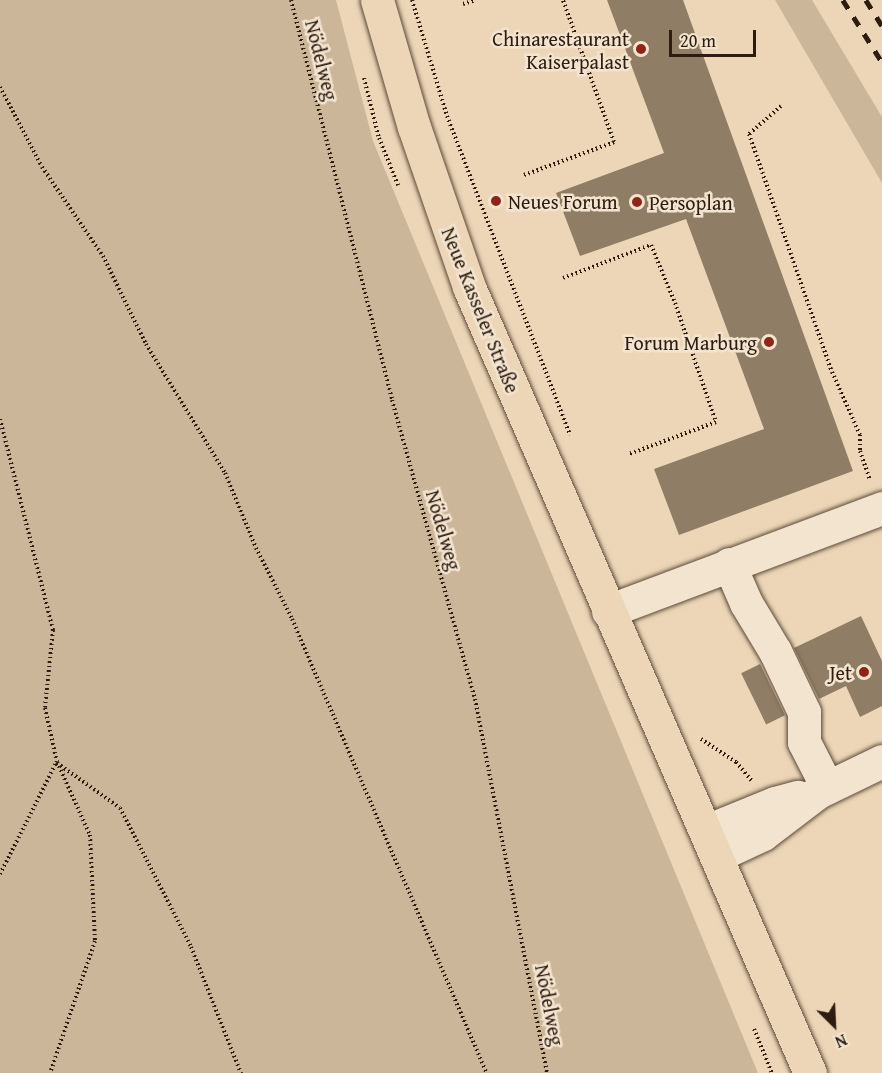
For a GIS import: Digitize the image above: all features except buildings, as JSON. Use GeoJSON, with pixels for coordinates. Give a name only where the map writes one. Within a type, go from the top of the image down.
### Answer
{"type":"FeatureCollection","features":[{"type":"Feature","properties":{"kind":"main road","name":"Neue Kasseler Straße"},"geometry":{"type":"LineString","coordinates":[[377,0],[414,127],[469,287],[810,1073]]}},
{"type":"Feature","properties":{"kind":"street"},"geometry":{"type":"LineString","coordinates":[[608,610],[881,508]]}},
{"type":"Feature","properties":{"kind":"street"},"geometry":{"type":"LineString","coordinates":[[729,564],[746,603],[775,651],[804,712],[804,742],[822,789]]}},
{"type":"Feature","properties":{"kind":"street"},"geometry":{"type":"LineString","coordinates":[[711,844],[766,807],[822,789],[882,761]]}},
{"type":"Feature","properties":{"kind":"street"},"geometry":{"type":"LineString","coordinates":[[711,844],[763,834],[822,789]]}},
{"type":"Feature","properties":{"kind":"path","name":"Nödelweg"},"geometry":{"type":"LineString","coordinates":[[291,0],[392,400],[475,699],[547,1073]]}},
{"type":"Feature","properties":{"kind":"path"},"geometry":{"type":"LineString","coordinates":[[412,0],[447,116],[574,446]]}},
{"type":"Feature","properties":{"kind":"path"},"geometry":{"type":"LineString","coordinates":[[463,4],[475,0]]}},
{"type":"Feature","properties":{"kind":"path"},"geometry":{"type":"LineString","coordinates":[[524,176],[615,142],[563,0]]}},
{"type":"Feature","properties":{"kind":"path"},"geometry":{"type":"LineString","coordinates":[[0,87],[42,167],[103,256],[146,344],[225,473],[256,548],[297,630],[487,1073]]}},
{"type":"Feature","properties":{"kind":"path"},"geometry":{"type":"LineString","coordinates":[[781,106],[749,134],[828,363],[860,435],[860,451],[881,508]]}},
{"type":"Feature","properties":{"kind":"path"},"geometry":{"type":"LineString","coordinates":[[563,278],[651,245],[675,303],[716,422],[629,454]]}},
{"type":"Feature","properties":{"kind":"path"},"geometry":{"type":"LineString","coordinates":[[0,419],[53,630],[45,708],[57,762],[90,835],[95,941],[51,1073]]}},
{"type":"Feature","properties":{"kind":"path"},"geometry":{"type":"LineString","coordinates":[[697,734],[703,742],[736,762],[748,774],[766,807]]}},
{"type":"Feature","properties":{"kind":"path"},"geometry":{"type":"LineString","coordinates":[[0,874],[57,762]]}},
{"type":"Feature","properties":{"kind":"path"},"geometry":{"type":"LineString","coordinates":[[57,762],[120,808],[191,947],[241,1073]]}},
{"type":"Feature","properties":{"kind":"shaded area"},"geometry":{"type":"Polygon","coordinates":[[[0,0],[336,0],[373,141],[758,1073],[0,1073],[0,0]]]}},
{"type":"Feature","properties":{"kind":"shaded area"},"geometry":{"type":"Polygon","coordinates":[[[775,0],[812,0],[882,117],[882,183],[775,0]]]}},
{"type":"Feature","properties":{"kind":"railway"},"geometry":{"type":"LineString","coordinates":[[843,0],[882,62]]}},
{"type":"Feature","properties":{"kind":"railway"},"geometry":{"type":"LineString","coordinates":[[866,0],[882,26]]}},
{"type":"Feature","properties":{"kind":"place","name":"Chinarestaurant Kaiserpalast"},"geometry":{"type":"Point","coordinates":[641,49]}},
{"type":"Feature","properties":{"kind":"place","name":"Neues Forum"},"geometry":{"type":"Point","coordinates":[496,201]}},
{"type":"Feature","properties":{"kind":"place","name":"Persoplan"},"geometry":{"type":"Point","coordinates":[637,202]}},
{"type":"Feature","properties":{"kind":"place","name":"Forum Marburg"},"geometry":{"type":"Point","coordinates":[769,342]}},
{"type":"Feature","properties":{"kind":"place","name":"Jet"},"geometry":{"type":"Point","coordinates":[864,672]}}]}
